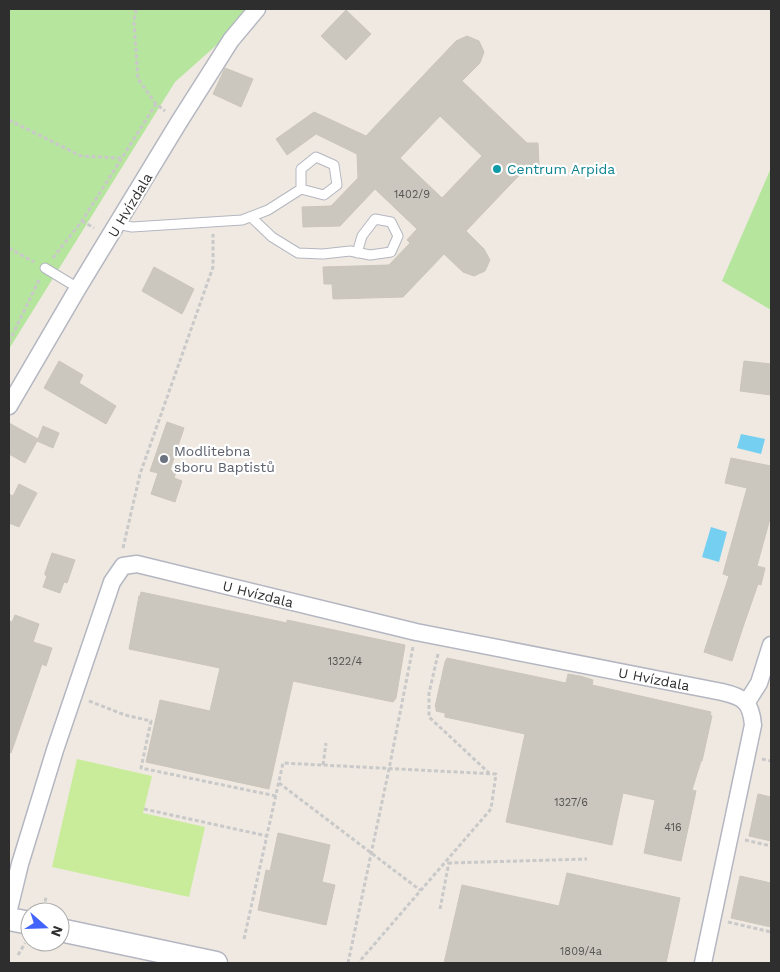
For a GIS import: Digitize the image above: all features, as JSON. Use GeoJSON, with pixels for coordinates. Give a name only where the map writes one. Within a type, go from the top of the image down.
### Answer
{"type":"FeatureCollection","features":[{"type":"Feature","properties":{"kind":"street","name":"U Hvízdala"},"geometry":{"type":"LineString","coordinates":[[9,406],[78,288],[231,40],[257,9]]}},
{"type":"Feature","properties":{"kind":"street","name":"U Hvízdala"},"geometry":{"type":"LineString","coordinates":[[123,566],[138,564],[442,638],[722,692],[736,695],[747,702]]}},
{"type":"Feature","properties":{"kind":"street"},"geometry":{"type":"LineString","coordinates":[[9,909],[20,864],[52,760],[112,582],[123,566]]}},
{"type":"Feature","properties":{"kind":"street"},"geometry":{"type":"LineString","coordinates":[[703,963],[753,725],[752,712],[747,702],[759,683],[771,645]]}},
{"type":"Feature","properties":{"kind":"street"},"geometry":{"type":"LineString","coordinates":[[70,932],[216,963]]}},
{"type":"Feature","properties":{"kind":"lane"},"geometry":{"type":"LineString","coordinates":[[118,224],[132,228],[242,220],[268,210],[302,189],[324,195],[337,185],[334,165],[316,157],[301,169],[302,189]]}},
{"type":"Feature","properties":{"kind":"lane"},"geometry":{"type":"LineString","coordinates":[[251,217],[272,237],[298,253],[323,254],[350,251],[356,252],[363,254],[370,255],[390,252],[398,236],[391,222],[375,219],[362,236],[357,253]]}},
{"type":"Feature","properties":{"kind":"lane"},"geometry":{"type":"LineString","coordinates":[[45,268],[78,288]]}},
{"type":"Feature","properties":{"kind":"path"},"geometry":{"type":"LineString","coordinates":[[136,9],[134,22],[138,79],[156,104],[180,122]]}},
{"type":"Feature","properties":{"kind":"path"},"geometry":{"type":"LineString","coordinates":[[9,342],[45,268],[82,221],[156,104]]}},
{"type":"Feature","properties":{"kind":"path"},"geometry":{"type":"LineString","coordinates":[[9,120],[82,156],[121,158]]}},
{"type":"Feature","properties":{"kind":"path"},"geometry":{"type":"LineString","coordinates":[[123,566],[124,544],[140,474],[213,267],[213,222]]}},
{"type":"Feature","properties":{"kind":"path"},"geometry":{"type":"LineString","coordinates":[[9,248],[45,268]]}},
{"type":"Feature","properties":{"kind":"path"},"geometry":{"type":"LineString","coordinates":[[348,963],[416,632]]}},
{"type":"Feature","properties":{"kind":"path"},"geometry":{"type":"LineString","coordinates":[[442,638],[429,693],[429,717],[489,774]]}},
{"type":"Feature","properties":{"kind":"path"},"geometry":{"type":"LineString","coordinates":[[74,696],[98,703],[125,715],[151,721],[142,768],[276,796]]}},
{"type":"Feature","properties":{"kind":"path"},"geometry":{"type":"LineString","coordinates":[[323,765],[326,743]]}},
{"type":"Feature","properties":{"kind":"path"},"geometry":{"type":"LineString","coordinates":[[244,939],[283,763],[496,774],[491,809],[359,962]]}},
{"type":"Feature","properties":{"kind":"path"},"geometry":{"type":"LineString","coordinates":[[279,783],[420,890]]}},
{"type":"Feature","properties":{"kind":"path"},"geometry":{"type":"LineString","coordinates":[[144,809],[267,836]]}},
{"type":"Feature","properties":{"kind":"path"},"geometry":{"type":"LineString","coordinates":[[730,837],[771,846]]}},
{"type":"Feature","properties":{"kind":"path"},"geometry":{"type":"LineString","coordinates":[[440,909],[450,857]]}},
{"type":"Feature","properties":{"kind":"path"},"geometry":{"type":"LineString","coordinates":[[448,863],[587,858]]}},
{"type":"Feature","properties":{"kind":"path"},"geometry":{"type":"LineString","coordinates":[[45,902],[46,897]]}},
{"type":"Feature","properties":{"kind":"path"},"geometry":{"type":"LineString","coordinates":[[713,918],[771,932]]}},
{"type":"Feature","properties":{"kind":"path"},"geometry":{"type":"LineString","coordinates":[[18,955],[20,951]]}},
{"type":"Feature","properties":{"kind":"green space"},"geometry":{"type":"Polygon","coordinates":[[[9,9],[257,9],[175,82],[9,349],[9,9]]]}},
{"type":"Feature","properties":{"kind":"green space"},"geometry":{"type":"Polygon","coordinates":[[[771,168],[771,310],[722,281],[771,168]]]}},
{"type":"Feature","properties":{"kind":"green space"},"geometry":{"type":"Polygon","coordinates":[[[77,759],[152,776],[143,813],[205,827],[189,897],[52,867],[77,759]]]}},
{"type":"Feature","properties":{"kind":"water"},"geometry":{"type":"Polygon","coordinates":[[[741,434],[765,439],[761,454],[737,448],[741,434]]]}},
{"type":"Feature","properties":{"kind":"water"},"geometry":{"type":"Polygon","coordinates":[[[711,527],[727,532],[719,562],[702,557],[711,527]]]}},
{"type":"Feature","properties":{"kind":"building"},"geometry":{"type":"Polygon","coordinates":[[[346,10],[371,34],[346,60],[321,36],[346,10]]]}},
{"type":"Feature","properties":{"kind":"building","name":"Centrum Arpida"},"geometry":{"type":"Polygon","coordinates":[[[467,36],[479,41],[484,52],[480,63],[462,81],[527,143],[538,143],[539,166],[528,166],[466,231],[484,249],[490,260],[485,271],[474,276],[463,272],[444,254],[403,297],[333,299],[332,284],[324,284],[323,267],[389,265],[410,243],[407,240],[417,229],[375,189],[340,226],[303,227],[302,207],[331,206],[358,178],[357,154],[316,134],[287,155],[276,139],[314,112],[366,136],[456,41],[467,36]],[[440,116],[400,158],[442,198],[482,156],[440,116]]]}},
{"type":"Feature","properties":{"kind":"building"},"geometry":{"type":"Polygon","coordinates":[[[225,68],[253,79],[241,107],[213,94],[225,68]]]}},
{"type":"Feature","properties":{"kind":"building"},"geometry":{"type":"Polygon","coordinates":[[[154,267],[194,289],[182,314],[142,291],[154,267]]]}},
{"type":"Feature","properties":{"kind":"building"},"geometry":{"type":"Polygon","coordinates":[[[59,361],[83,375],[79,383],[116,406],[106,424],[44,388],[59,361]]]}},
{"type":"Feature","properties":{"kind":"building"},"geometry":{"type":"Polygon","coordinates":[[[744,361],[771,364],[771,395],[740,391],[744,361]]]}},
{"type":"Feature","properties":{"kind":"building"},"geometry":{"type":"Polygon","coordinates":[[[167,422],[184,428],[170,470],[176,472],[174,478],[182,481],[175,502],[151,494],[158,473],[150,471],[167,422]]]}},
{"type":"Feature","properties":{"kind":"building"},"geometry":{"type":"Polygon","coordinates":[[[9,423],[38,439],[43,426],[59,433],[53,448],[37,441],[25,463],[9,454],[9,423]]]}},
{"type":"Feature","properties":{"kind":"building"},"geometry":{"type":"Polygon","coordinates":[[[731,458],[771,466],[771,515],[757,566],[765,568],[761,585],[758,584],[732,661],[704,652],[729,576],[723,574],[747,488],[725,483],[731,458]]]}},
{"type":"Feature","properties":{"kind":"building"},"geometry":{"type":"Polygon","coordinates":[[[19,484],[37,493],[19,527],[9,523],[9,494],[13,496],[19,484]]]}},
{"type":"Feature","properties":{"kind":"building"},"geometry":{"type":"Polygon","coordinates":[[[52,553],[75,560],[67,583],[64,582],[60,593],[43,587],[47,576],[45,573],[52,553]]]}},
{"type":"Feature","properties":{"kind":"building"},"geometry":{"type":"Polygon","coordinates":[[[141,592],[287,623],[287,620],[405,645],[396,698],[393,702],[293,681],[269,789],[146,762],[160,700],[210,711],[220,668],[129,649],[141,592]]]}},
{"type":"Feature","properties":{"kind":"building"},"geometry":{"type":"Polygon","coordinates":[[[15,615],[39,624],[33,642],[52,648],[46,666],[42,664],[11,753],[9,752],[9,621],[12,622],[15,615]]]}},
{"type":"Feature","properties":{"kind":"building"},"geometry":{"type":"Polygon","coordinates":[[[447,658],[566,683],[568,674],[580,676],[593,680],[592,685],[711,712],[710,715],[712,716],[702,761],[692,790],[696,791],[681,861],[644,853],[655,800],[623,793],[612,845],[506,822],[525,734],[445,717],[445,713],[436,711],[435,707],[447,658]]]}},
{"type":"Feature","properties":{"kind":"building"},"geometry":{"type":"Polygon","coordinates":[[[758,794],[771,797],[769,823],[771,824],[771,841],[749,836],[758,794]]]}},
{"type":"Feature","properties":{"kind":"building"},"geometry":{"type":"Polygon","coordinates":[[[278,833],[330,845],[322,882],[335,885],[326,925],[258,910],[266,870],[270,871],[278,833]]]}},
{"type":"Feature","properties":{"kind":"building"},"geometry":{"type":"Polygon","coordinates":[[[567,873],[680,898],[666,963],[444,963],[462,885],[559,906],[567,873]]]}},
{"type":"Feature","properties":{"kind":"building"},"geometry":{"type":"Polygon","coordinates":[[[740,876],[771,883],[771,927],[731,918],[740,876]]]}},
{"type":"Feature","properties":{"kind":"place","name":"Centrum Arpida"},"geometry":{"type":"Point","coordinates":[497,169]}},
{"type":"Feature","properties":{"kind":"place","name":"Modlitebna sboru Baptistů"},"geometry":{"type":"Point","coordinates":[164,459]}}]}
